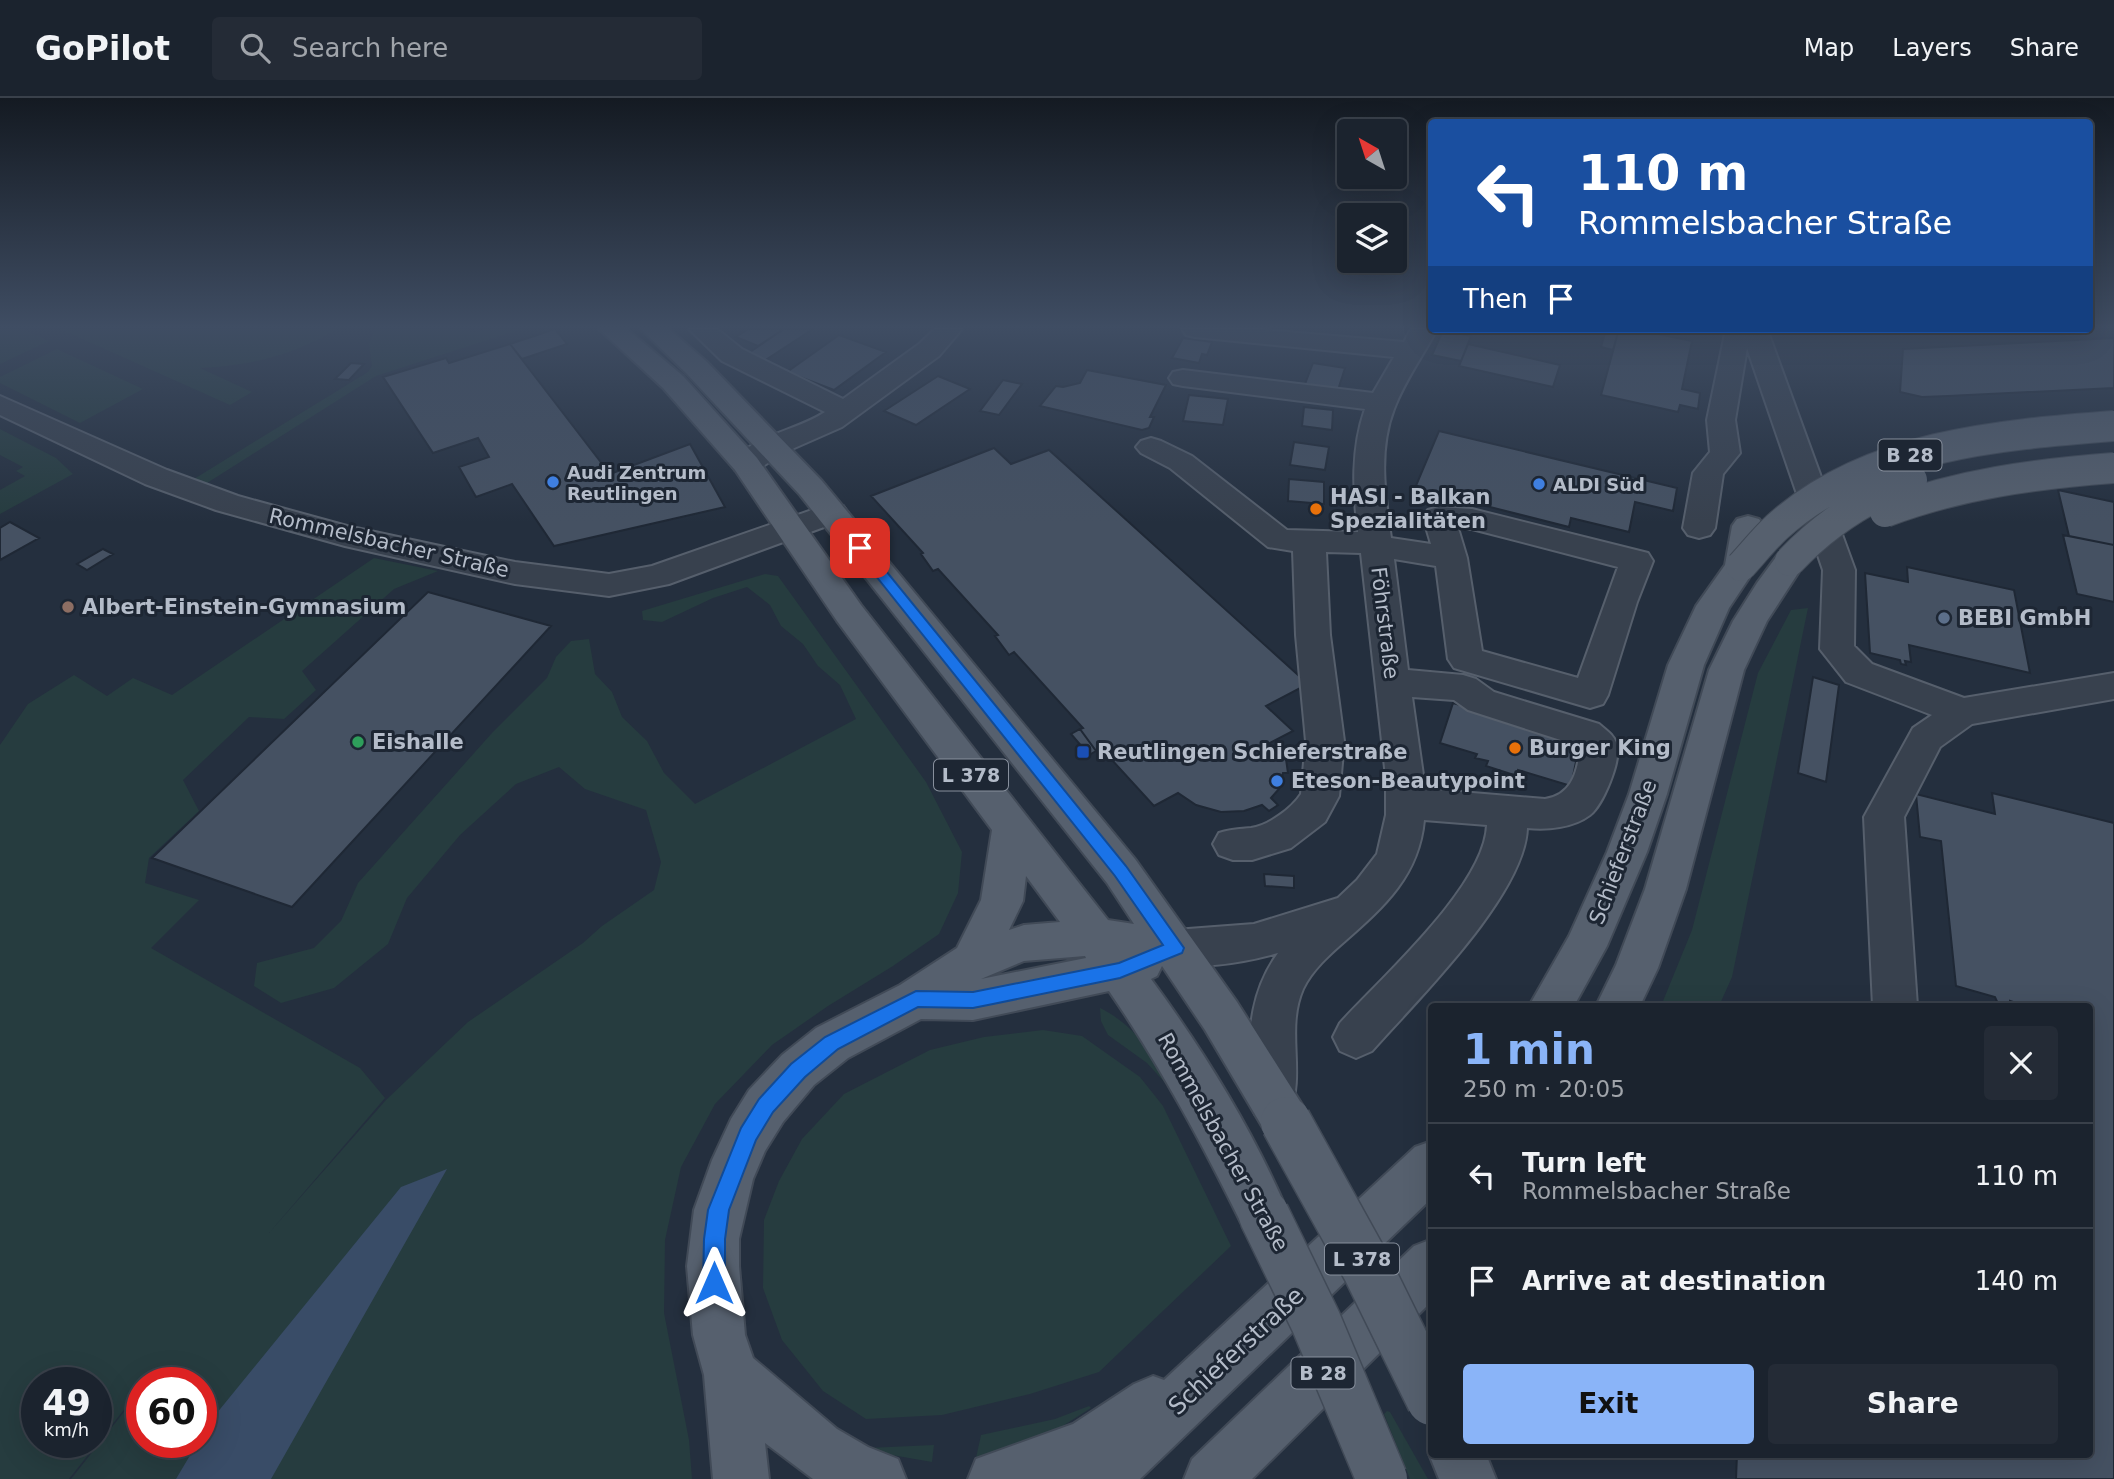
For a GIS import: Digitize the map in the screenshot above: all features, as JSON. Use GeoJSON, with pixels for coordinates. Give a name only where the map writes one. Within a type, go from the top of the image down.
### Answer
{"type":"FeatureCollection","features":[{"type":"Feature","properties":{"kind":"main road","name":"Rommelsbacher Straße"},"geometry":{"type":"LineString","coordinates":[[683,393],[746,464],[830,587],[1108,954],[1159,1026],[1217,1123],[1264,1216],[1316,1322],[1382,1479]]}},
{"type":"Feature","properties":{"kind":"main road","name":"L 378"},"geometry":{"type":"LineString","coordinates":[[720,393],[774,447],[832,513],[1121,871],[1175,948],[1279,1110],[1368,1270],[1428,1392]]}},
{"type":"Feature","properties":{"kind":"main road"},"geometry":{"type":"LineString","coordinates":[[1741,566],[1748,526],[1807,472],[1849,451],[1892,437],[1947,425],[2015,416],[2114,409]]}},
{"type":"Feature","properties":{"kind":"main road","name":"B 28"},"geometry":{"type":"LineString","coordinates":[[1741,566],[1762,539],[1789,514],[1838,483],[1865,471],[1929,450],[1966,443],[2114,426]]}},
{"type":"Feature","properties":{"kind":"main road","name":"B 28"},"geometry":{"type":"LineString","coordinates":[[1619,1003],[1646,948],[1670,883],[1717,698],[1729,663],[1751,617],[1790,561],[1822,529],[1842,514],[1896,485],[1955,468],[2002,459],[2114,448]]}},
{"type":"Feature","properties":{"kind":"main road"},"geometry":{"type":"LineString","coordinates":[[1790,561],[1880,514],[1921,498],[2003,479],[2114,468]]}},
{"type":"Feature","properties":{"kind":"main road","name":"Schieferstraße"},"geometry":{"type":"LineString","coordinates":[[1553,1003],[1586,946],[1627,852],[1648,794],[1678,687],[1692,650],[1713,606],[1741,566]]}},
{"type":"Feature","properties":{"kind":"main road"},"geometry":{"type":"LineString","coordinates":[[972,961],[1002,901],[1012,829]]}},
{"type":"Feature","properties":{"kind":"main road"},"geometry":{"type":"LineString","coordinates":[[741,1479],[731,1375],[719,1335],[713,1266],[714,1239],[719,1210],[743,1144],[766,1106],[798,1070],[832,1043],[916,999],[972,961],[1024,943],[1108,954],[1175,948]]}},
{"type":"Feature","properties":{"kind":"main road"},"geometry":{"type":"LineString","coordinates":[[916,999],[973,1000],[1108,954]]}},
{"type":"Feature","properties":{"kind":"main road","name":"Schieferstraße"},"geometry":{"type":"LineString","coordinates":[[1099,1479],[1428,1168]]}},
{"type":"Feature","properties":{"kind":"main road","name":"B 28"},"geometry":{"type":"LineString","coordinates":[[1212,1479],[1428,1268]]}},
{"type":"Feature","properties":{"kind":"main road"},"geometry":{"type":"LineString","coordinates":[[996,1479],[1089,1446],[1253,1335]]}},
{"type":"Feature","properties":{"kind":"main road"},"geometry":{"type":"LineString","coordinates":[[731,1375],[831,1458],[878,1479]]}},
{"type":"Feature","properties":{"kind":"street"},"geometry":{"type":"LineString","coordinates":[[810,393],[845,411]]}},
{"type":"Feature","properties":{"kind":"street"},"geometry":{"type":"LineString","coordinates":[[746,464],[774,447],[817,429],[869,393]]}},
{"type":"Feature","properties":{"kind":"street"},"geometry":{"type":"LineString","coordinates":[[1306,393],[1382,403]]}},
{"type":"Feature","properties":{"kind":"street","name":"Föhrstraße"},"geometry":{"type":"LineString","coordinates":[[1279,1110],[1270,1042],[1272,1024],[1283,986],[1292,969],[1324,932],[1368,898],[1386,880],[1398,856],[1404,833],[1405,803],[1393,682],[1370,508],[1371,447],[1375,422],[1387,393]]}},
{"type":"Feature","properties":{"kind":"street"},"geometry":{"type":"LineString","coordinates":[[1699,528],[1708,473],[1725,453],[1721,421],[1726,393]]}},
{"type":"Feature","properties":{"kind":"street"},"geometry":{"type":"LineString","coordinates":[[1777,393],[1839,570],[1837,649],[1859,673],[1962,712]]}},
{"type":"Feature","properties":{"kind":"street","name":"Rommelsbacher Straße"},"geometry":{"type":"LineString","coordinates":[[0,404],[144,472],[215,499],[345,536],[515,573],[609,585],[657,576],[832,513]]}},
{"type":"Feature","properties":{"kind":"street"},"geometry":{"type":"LineString","coordinates":[[1151,447],[1181,462],[1279,540],[1375,544],[1451,558]]}},
{"type":"Feature","properties":{"kind":"street"},"geometry":{"type":"LineString","coordinates":[[1439,517],[1472,519],[1637,561],[1620,602],[1590,695],[1466,659],[1451,558],[1439,517]]}},
{"type":"Feature","properties":{"kind":"street"},"geometry":{"type":"LineString","coordinates":[[1233,844],[1252,844],[1277,836],[1311,811],[1320,796],[1325,741],[1313,635],[1309,541]]}},
{"type":"Feature","properties":{"kind":"street"},"geometry":{"type":"LineString","coordinates":[[1393,682],[1462,688],[1481,701],[1586,734],[1598,744],[1600,754],[1582,801],[1567,810],[1545,814],[1405,803]]}},
{"type":"Feature","properties":{"kind":"street"},"geometry":{"type":"LineString","coordinates":[[1895,1003],[1884,817],[1926,738],[1962,712],[2114,686]]}},
{"type":"Feature","properties":{"kind":"street"},"geometry":{"type":"LineString","coordinates":[[1356,1037],[1466,912],[1496,868],[1506,841],[1507,812]]}},
{"type":"Feature","properties":{"kind":"street","name":"Föhrstraße"},"geometry":{"type":"LineString","coordinates":[[1175,948],[1254,942],[1304,928],[1350,910]]}},
{"type":"Feature","properties":{"kind":"green space"},"geometry":{"type":"Polygon","coordinates":[[[21,393],[135,393],[80,423],[21,393]]]}},
{"type":"Feature","properties":{"kind":"green space"},"geometry":{"type":"Polygon","coordinates":[[[204,393],[250,393],[230,405],[204,393]]]}},
{"type":"Feature","properties":{"kind":"green space"},"geometry":{"type":"Polygon","coordinates":[[[333,393],[348,393],[207,483],[194,479],[333,393]]]}},
{"type":"Feature","properties":{"kind":"green space"},"geometry":{"type":"Polygon","coordinates":[[[0,429],[56,458],[73,474],[0,514],[0,490],[25,476],[16,471],[23,467],[0,455],[0,429]]]}},
{"type":"Feature","properties":{"kind":"green space"},"geometry":{"type":"Polygon","coordinates":[[[374,558],[438,571],[394,589],[302,671],[316,690],[284,719],[249,717],[183,780],[199,811],[149,858],[145,883],[199,900],[151,948],[360,1068],[385,1098],[269,1233],[386,1100],[468,1022],[583,943],[602,926],[654,890],[661,862],[646,810],[585,789],[559,767],[516,784],[460,835],[407,898],[388,944],[334,988],[281,1003],[254,986],[257,963],[314,948],[341,921],[358,883],[492,733],[547,678],[556,657],[571,641],[589,639],[595,674],[612,692],[622,717],[647,741],[664,773],[695,804],[856,719],[840,685],[818,666],[803,644],[781,626],[770,605],[747,587],[713,598],[662,622],[643,620],[642,611],[765,574],[778,576],[926,782],[962,852],[958,893],[939,934],[772,1045],[715,1104],[681,1167],[665,1240],[664,1313],[689,1440],[692,1479],[71,1479],[88,1458],[112,1458],[112,1427],[126,1409],[126,1458],[217,1458],[217,1367],[126,1367],[126,1407],[112,1425],[112,1367],[21,1367],[21,1458],[86,1458],[69,1479],[0,1479],[0,745],[28,704],[74,675],[107,696],[133,678],[172,695],[374,558]]]}},
{"type":"Feature","properties":{"kind":"green space"},"geometry":{"type":"Polygon","coordinates":[[[1808,608],[1732,977],[1720,1003],[1662,1003],[1692,930],[1758,673],[1791,610],[1808,608]]]}},
{"type":"Feature","properties":{"kind":"green space"},"geometry":{"type":"Polygon","coordinates":[[[1100,1008],[1133,1032],[1151,1052],[1174,1087],[1168,1086],[1147,1063],[1108,1035],[1101,1021],[1100,1008]]]}},
{"type":"Feature","properties":{"kind":"green space"},"geometry":{"type":"Polygon","coordinates":[[[1043,1030],[1082,1036],[1140,1077],[1163,1106],[1231,1246],[1099,1372],[1030,1394],[942,1415],[866,1419],[823,1391],[782,1340],[763,1288],[764,1220],[779,1181],[802,1139],[844,1094],[930,1050],[984,1037],[1043,1030]]]}},
{"type":"Feature","properties":{"kind":"green space"},"geometry":{"type":"Polygon","coordinates":[[[1089,1406],[1091,1408],[1058,1429],[976,1458],[981,1435],[1055,1419],[1089,1406]]]}},
{"type":"Feature","properties":{"kind":"green space"},"geometry":{"type":"Polygon","coordinates":[[[1387,1411],[1428,1479],[1410,1479],[1384,1414],[1387,1411]]]}},
{"type":"Feature","properties":{"kind":"green space"},"geometry":{"type":"Polygon","coordinates":[[[934,1445],[932,1462],[868,1448],[934,1445]]]}},
{"type":"Feature","properties":{"kind":"water"},"geometry":{"type":"Polygon","coordinates":[[[447,1169],[271,1479],[176,1479],[188,1458],[217,1458],[217,1413],[401,1187],[447,1169]]]}},
{"type":"Feature","properties":{"kind":"building"},"geometry":{"type":"Polygon","coordinates":[[[394,393],[548,393],[610,474],[690,444],[725,507],[554,546],[512,484],[476,497],[459,467],[489,457],[478,438],[433,453],[394,393]]]}},
{"type":"Feature","properties":{"kind":"building"},"geometry":{"type":"Polygon","coordinates":[[[911,393],[963,393],[916,425],[884,411],[911,393]]]}},
{"type":"Feature","properties":{"kind":"building"},"geometry":{"type":"Polygon","coordinates":[[[993,393],[1015,393],[999,415],[980,411],[993,393]]]}},
{"type":"Feature","properties":{"kind":"building"},"geometry":{"type":"Polygon","coordinates":[[[1050,393],[1162,393],[1150,417],[1154,417],[1149,428],[1142,430],[1040,406],[1050,393]]]}},
{"type":"Feature","properties":{"kind":"building"},"geometry":{"type":"Polygon","coordinates":[[[1700,393],[1698,409],[1680,405],[1678,412],[1601,395],[1700,393]]]}},
{"type":"Feature","properties":{"kind":"building"},"geometry":{"type":"Polygon","coordinates":[[[1906,393],[1998,393],[1922,397],[1906,393]]]}},
{"type":"Feature","properties":{"kind":"building"},"geometry":{"type":"Polygon","coordinates":[[[1189,395],[1228,399],[1223,425],[1183,421],[1189,395]]]}},
{"type":"Feature","properties":{"kind":"building"},"geometry":{"type":"Polygon","coordinates":[[[1304,407],[1333,410],[1332,430],[1302,426],[1304,407]]]}},
{"type":"Feature","properties":{"kind":"building","name":"ALDI Süd"},"geometry":{"type":"Polygon","coordinates":[[[1439,431],[1677,488],[1673,511],[1635,502],[1629,532],[1571,518],[1569,527],[1415,488],[1439,431]]]}},
{"type":"Feature","properties":{"kind":"building"},"geometry":{"type":"Polygon","coordinates":[[[1294,442],[1329,447],[1325,470],[1290,465],[1294,442]]]}},
{"type":"Feature","properties":{"kind":"building"},"geometry":{"type":"Polygon","coordinates":[[[994,448],[1011,464],[1049,450],[1308,684],[1266,706],[1293,731],[1264,746],[1272,759],[1286,759],[1288,773],[1283,773],[1279,789],[1271,798],[1278,805],[1269,811],[1262,805],[1244,811],[1221,812],[1196,805],[1178,793],[1154,806],[1101,748],[1096,751],[1080,729],[1083,728],[1014,652],[1009,655],[995,636],[998,635],[938,569],[933,571],[921,554],[923,553],[871,496],[994,448]]]}},
{"type":"Feature","properties":{"kind":"building"},"geometry":{"type":"Polygon","coordinates":[[[1289,479],[1324,482],[1324,504],[1288,501],[1289,479]]]}},
{"type":"Feature","properties":{"kind":"building"},"geometry":{"type":"Polygon","coordinates":[[[2058,490],[2114,502],[2114,545],[2069,536],[2058,490]]]}},
{"type":"Feature","properties":{"kind":"building"},"geometry":{"type":"Polygon","coordinates":[[[10,522],[39,538],[0,560],[0,528],[10,522]]]}},
{"type":"Feature","properties":{"kind":"building"},"geometry":{"type":"Polygon","coordinates":[[[2063,535],[2114,545],[2114,602],[2077,594],[2063,535]]]}},
{"type":"Feature","properties":{"kind":"building"},"geometry":{"type":"Polygon","coordinates":[[[103,549],[113,554],[87,570],[77,564],[103,549]]]}},
{"type":"Feature","properties":{"kind":"building","name":"BEBI GmbH"},"geometry":{"type":"Polygon","coordinates":[[[1907,567],[2014,590],[2030,673],[1909,645],[1911,662],[1905,661],[1906,665],[1901,664],[1900,660],[1870,653],[1865,573],[1908,582],[1907,567]]]}},
{"type":"Feature","properties":{"kind":"building","name":"Eishalle"},"geometry":{"type":"Polygon","coordinates":[[[428,592],[551,626],[292,907],[152,858],[428,592]]]}},
{"type":"Feature","properties":{"kind":"building"},"geometry":{"type":"Polygon","coordinates":[[[1813,677],[1839,685],[1826,782],[1798,773],[1813,677]]]}},
{"type":"Feature","properties":{"kind":"building","name":"Burger King"},"geometry":{"type":"Polygon","coordinates":[[[1453,703],[1575,737],[1571,754],[1577,757],[1571,786],[1518,770],[1517,776],[1486,766],[1488,761],[1475,758],[1477,754],[1440,743],[1453,703]]]}},
{"type":"Feature","properties":{"kind":"building"},"geometry":{"type":"Polygon","coordinates":[[[1080,729],[1096,751],[1089,755],[1071,734],[1080,729]]]}},
{"type":"Feature","properties":{"kind":"building"},"geometry":{"type":"Polygon","coordinates":[[[1992,793],[2114,823],[2114,1479],[1736,1479],[1737,1458],[2093,1458],[2093,1003],[1998,1003],[1995,997],[1956,986],[1941,841],[1920,837],[1916,794],[1995,814],[1992,793]]]}},
{"type":"Feature","properties":{"kind":"building"},"geometry":{"type":"Polygon","coordinates":[[[1264,874],[1294,876],[1294,888],[1265,886],[1264,874]]]}},
{"type":"Feature","properties":{"kind":"place","name":"Audi Zentrum Reutlingen"},"geometry":{"type":"Point","coordinates":[553,482]}},
{"type":"Feature","properties":{"kind":"place","name":"ALDI Süd"},"geometry":{"type":"Point","coordinates":[1539,484]}},
{"type":"Feature","properties":{"kind":"place","name":"HASI - Balkan Spezialitäten"},"geometry":{"type":"Point","coordinates":[1316,509]}},
{"type":"Feature","properties":{"kind":"place","name":"Albert-Einstein-Gymnasium"},"geometry":{"type":"Point","coordinates":[68,607]}},
{"type":"Feature","properties":{"kind":"place","name":"BEBI GmbH"},"geometry":{"type":"Point","coordinates":[1944,618]}},
{"type":"Feature","properties":{"kind":"place","name":"Eishalle"},"geometry":{"type":"Point","coordinates":[358,742]}},
{"type":"Feature","properties":{"kind":"place","name":"Burger King"},"geometry":{"type":"Point","coordinates":[1515,748]}},
{"type":"Feature","properties":{"kind":"place","name":"Reutlingen Schieferstraße"},"geometry":{"type":"Point","coordinates":[1083,752]}},
{"type":"Feature","properties":{"kind":"place","name":"Eteson-Beautypoint"},"geometry":{"type":"Point","coordinates":[1277,781]}},
{"type":"Feature","properties":{"kind":"route"},"geometry":{"type":"LineString","coordinates":[[714,1283],[714,1239],[719,1210],[738,1154],[766,1106],[798,1070],[832,1043],[916,999],[973,1000],[1120,970],[1175,948],[1121,871],[860,548]]}}]}
